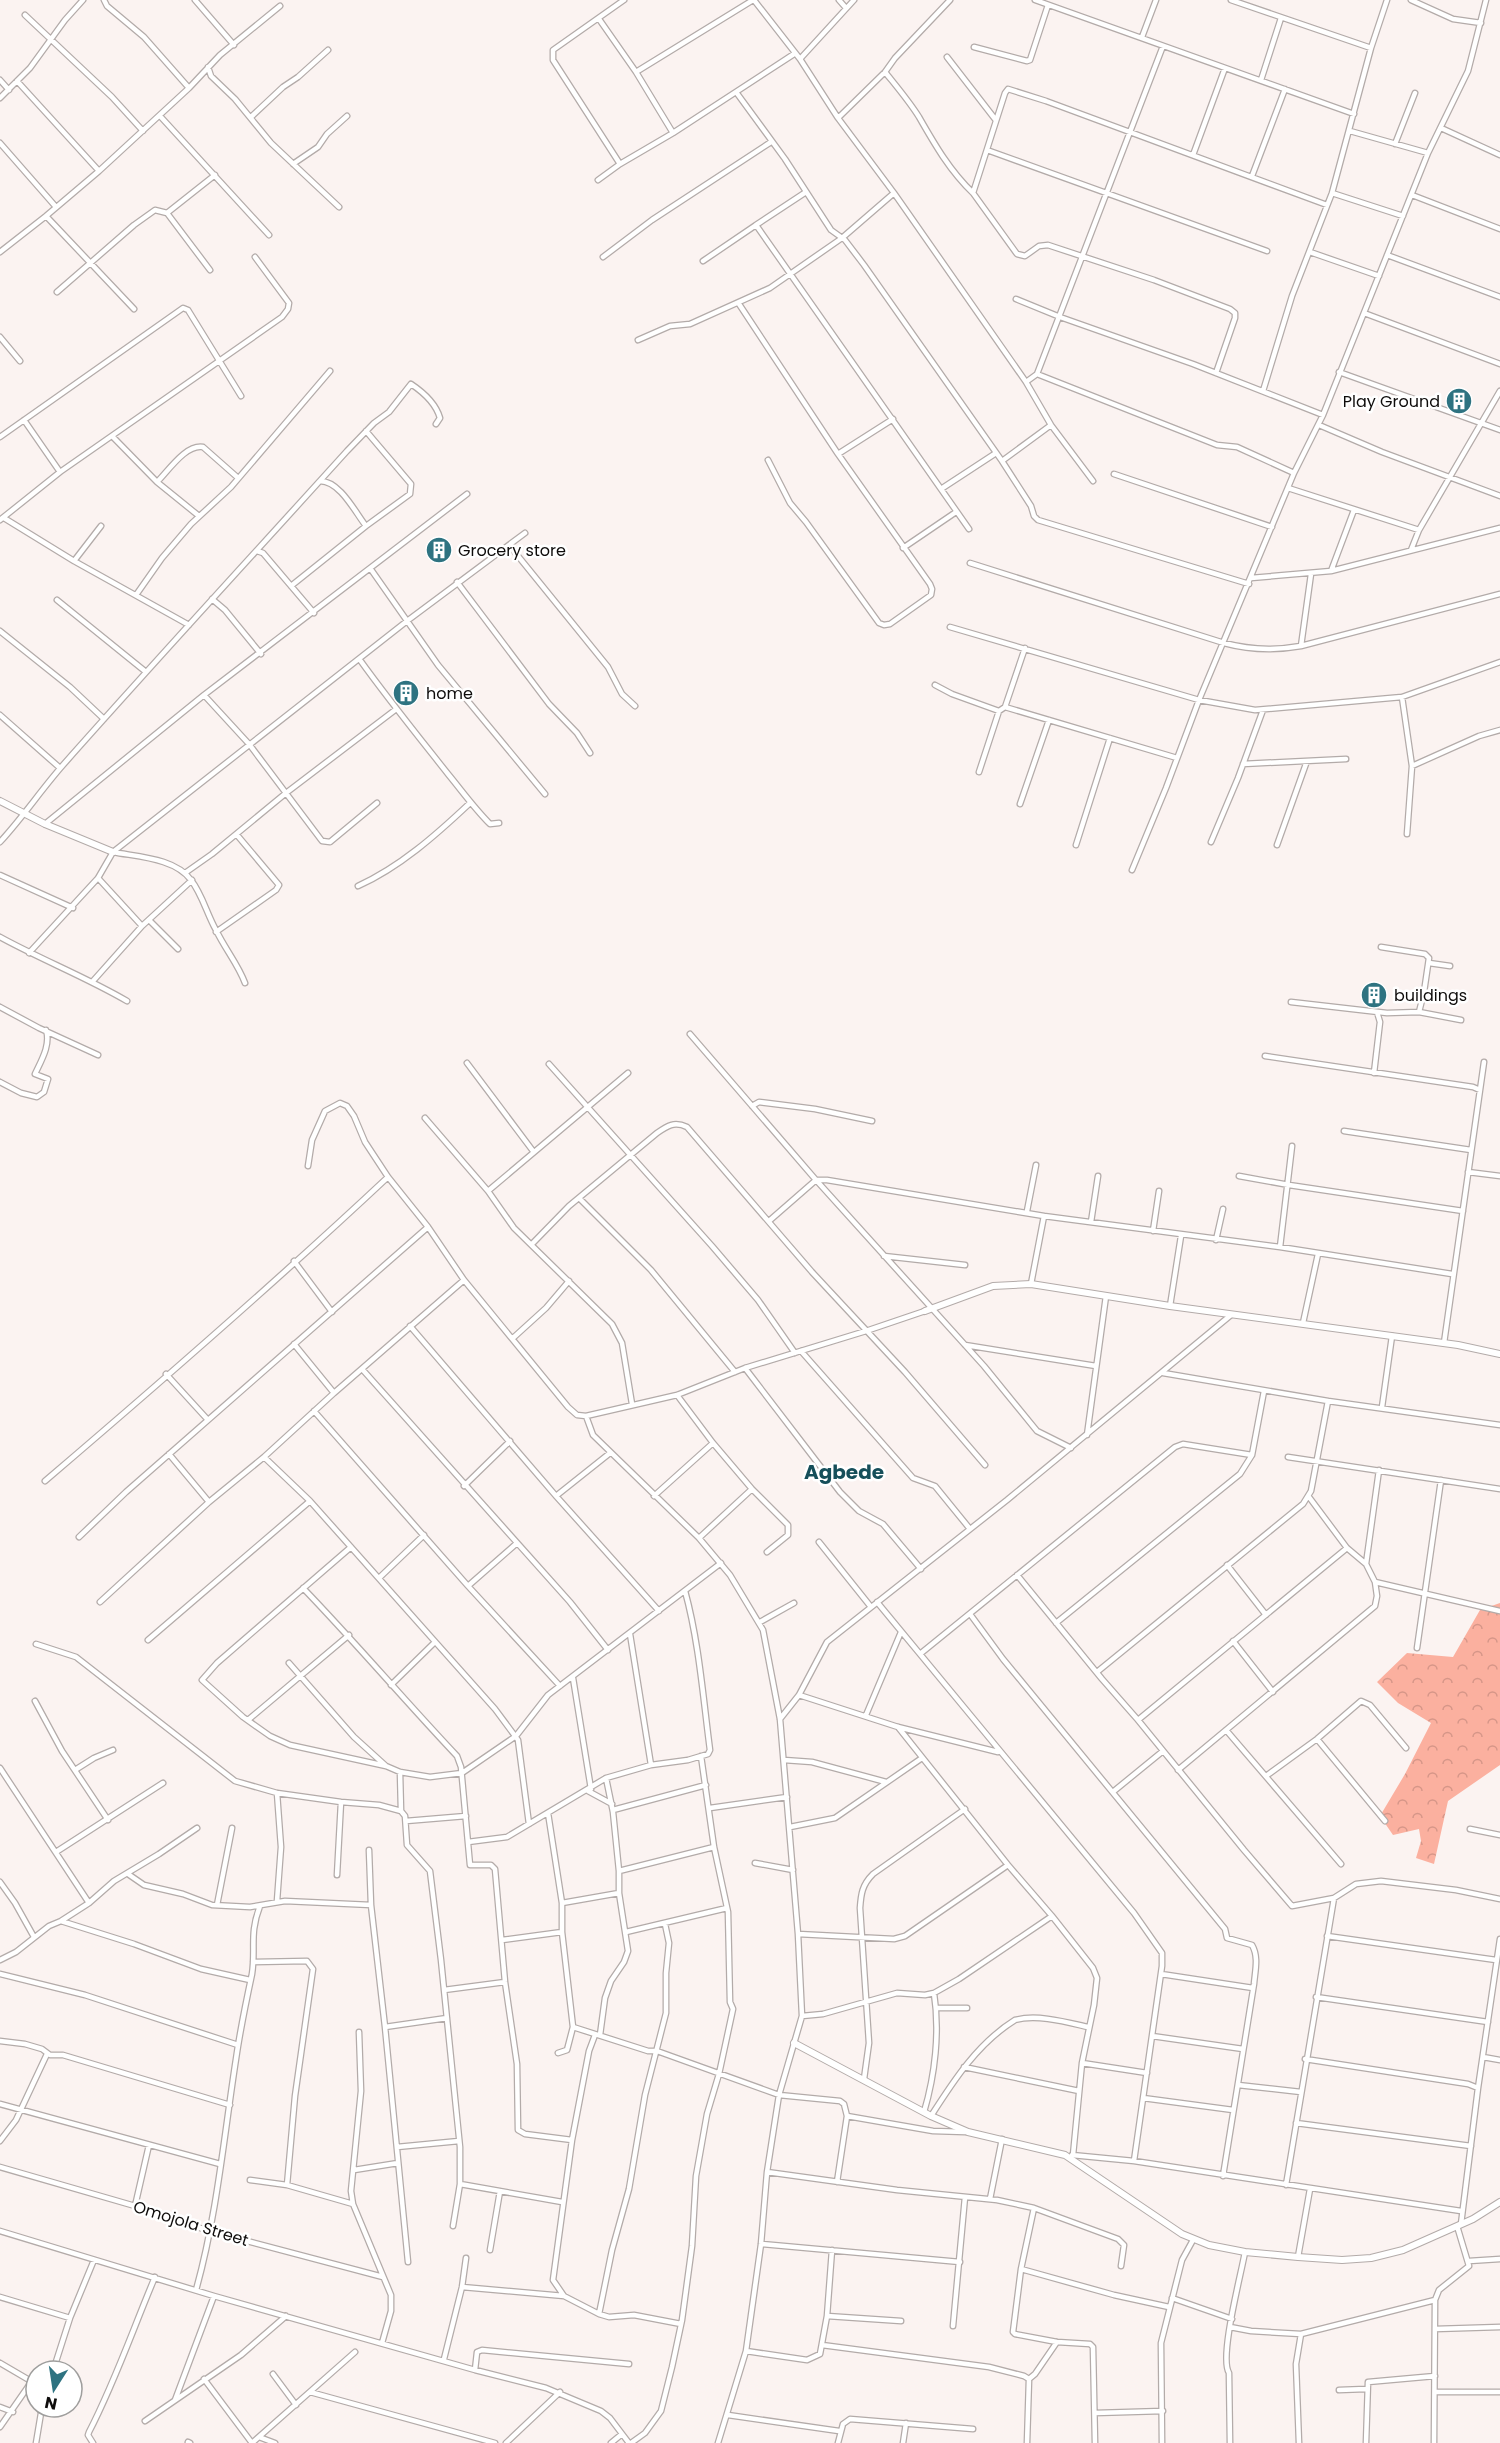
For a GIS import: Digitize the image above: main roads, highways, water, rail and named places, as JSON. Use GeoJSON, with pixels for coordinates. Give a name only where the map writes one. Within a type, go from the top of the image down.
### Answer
{"type":"FeatureCollection","features":[{"type":"Feature","properties":{"kind":"place","name":"Play Ground"},"geometry":{"type":"Point","coordinates":[1459,401]}},
{"type":"Feature","properties":{"kind":"place","name":"Grocery store"},"geometry":{"type":"Point","coordinates":[439,550]}},
{"type":"Feature","properties":{"kind":"place","name":"home"},"geometry":{"type":"Point","coordinates":[406,693]}},
{"type":"Feature","properties":{"kind":"place","name":"buildings"},"geometry":{"type":"Point","coordinates":[1374,995]}},
{"type":"Feature","properties":{"kind":"district","name":"Agbede"},"geometry":{"type":"Point","coordinates":[844,1472]}}]}
